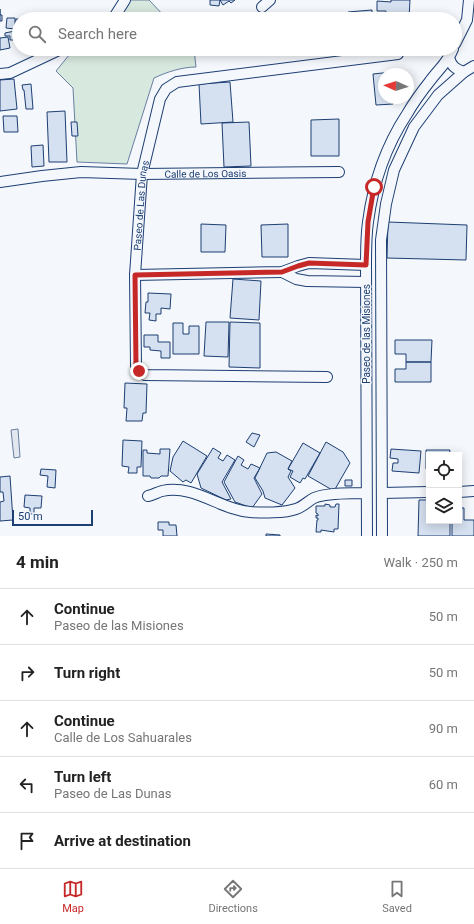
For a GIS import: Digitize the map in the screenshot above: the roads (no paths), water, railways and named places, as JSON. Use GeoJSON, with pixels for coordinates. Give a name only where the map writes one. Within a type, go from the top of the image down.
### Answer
{"type":"FeatureCollection","features":[{"type":"Feature","properties":{"kind":"street"},"geometry":{"type":"LineString","coordinates":[[117,12],[125,0]]}},
{"type":"Feature","properties":{"kind":"street"},"geometry":{"type":"LineString","coordinates":[[462,32],[470,19],[469,0]]}},
{"type":"Feature","properties":{"kind":"street"},"geometry":{"type":"LineString","coordinates":[[0,74],[10,73],[46,56]]}},
{"type":"Feature","properties":{"kind":"street","name":"Paseo de Las Dunas"},"geometry":{"type":"LineString","coordinates":[[327,377],[146,375],[139,371],[136,366],[135,275],[142,174],[160,99],[166,89],[177,82],[382,56]]}},
{"type":"Feature","properties":{"kind":"street","name":"Paseo de las Misiones"},"geometry":{"type":"LineString","coordinates":[[367,536],[366,265],[368,222],[374,187],[394,137],[407,113],[449,56]]}},
{"type":"Feature","properties":{"kind":"street","name":"Paseo de las Misiones"},"geometry":{"type":"LineString","coordinates":[[451,56],[451,64],[454,68],[464,72]]}},
{"type":"Feature","properties":{"kind":"street","name":"Paseo de las Misiones"},"geometry":{"type":"LineString","coordinates":[[382,536],[381,240],[386,204],[394,170],[414,127],[438,95],[464,72],[474,66]]}},
{"type":"Feature","properties":{"kind":"street","name":"Calle de Los Oasis"},"geometry":{"type":"LineString","coordinates":[[0,182],[81,172],[142,174],[339,172]]}},
{"type":"Feature","properties":{"kind":"street"},"geometry":{"type":"LineString","coordinates":[[135,275],[282,272],[309,263],[366,265]]}},
{"type":"Feature","properties":{"kind":"street"},"geometry":{"type":"LineString","coordinates":[[282,272],[296,279],[307,281],[366,282]]}},
{"type":"Feature","properties":{"kind":"street"},"geometry":{"type":"LineString","coordinates":[[148,496],[162,491],[188,491],[194,492],[234,509],[250,512],[286,511],[297,509],[314,498],[366,493]]}},
{"type":"Feature","properties":{"kind":"street"},"geometry":{"type":"LineString","coordinates":[[462,492],[474,491]]}},
{"type":"Feature","properties":{"kind":"street"},"geometry":{"type":"LineString","coordinates":[[382,493],[426,492]]}}]}
